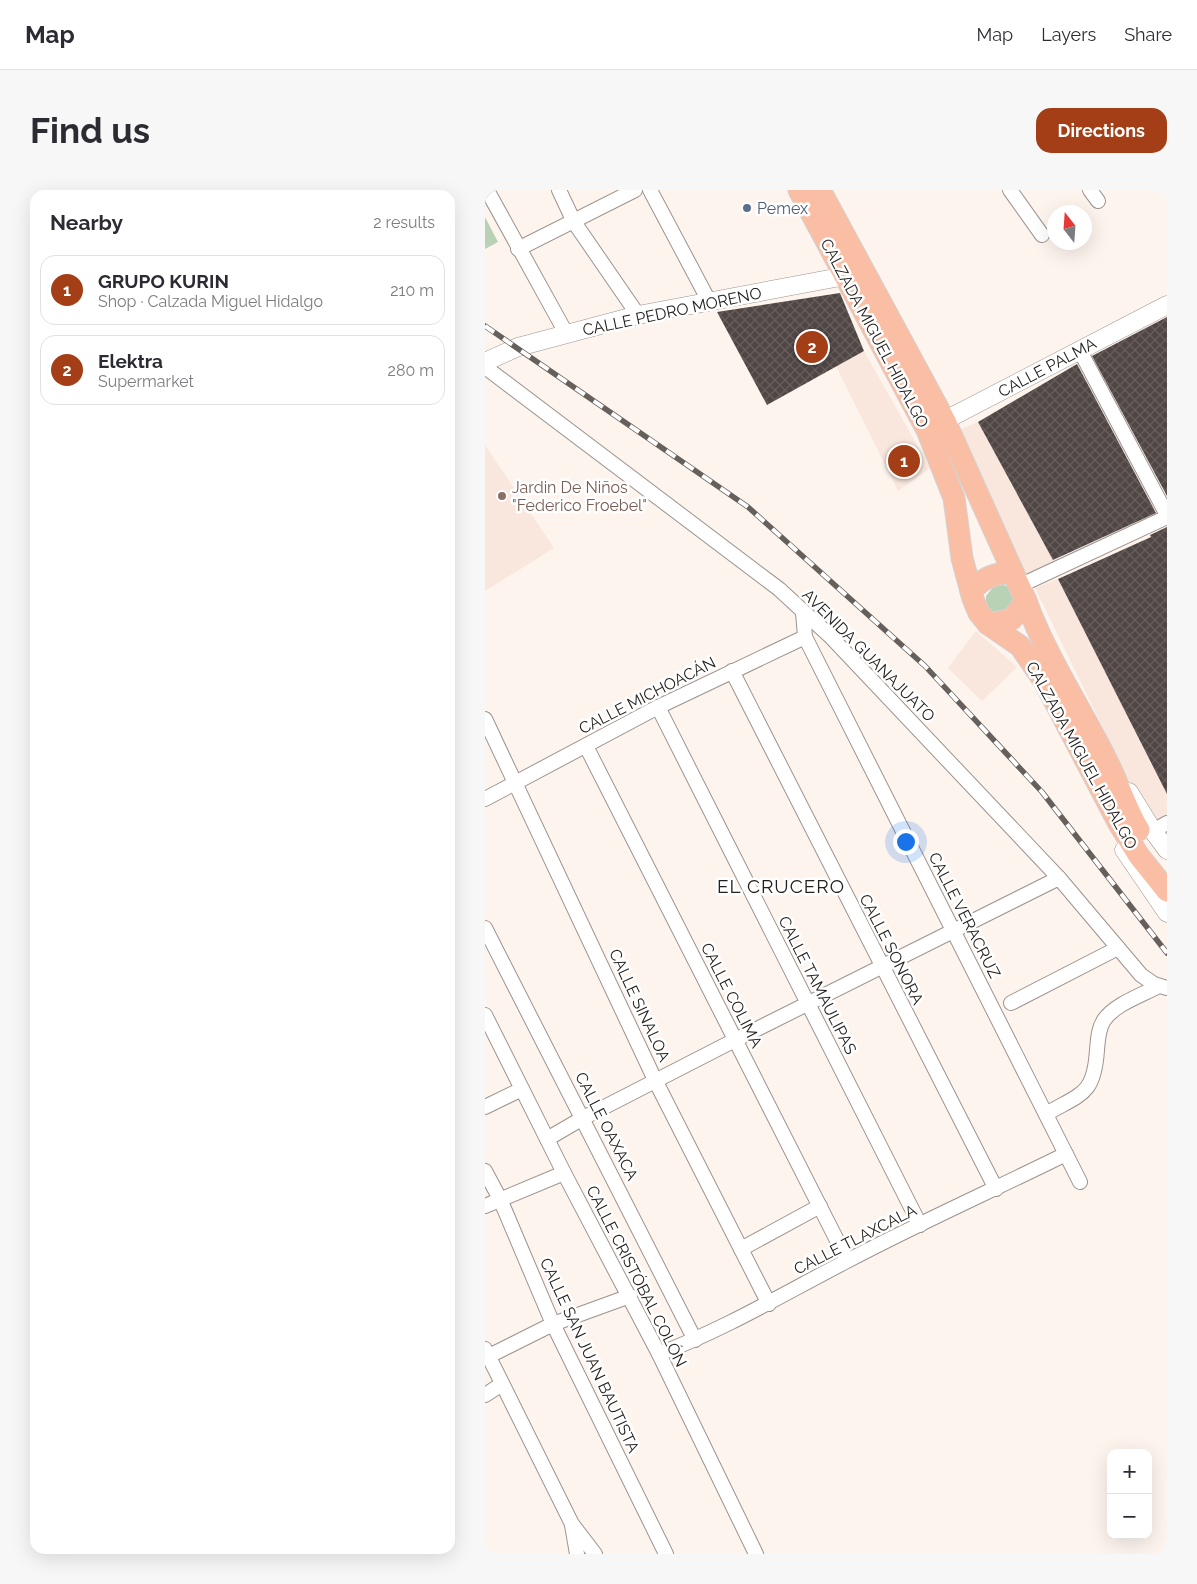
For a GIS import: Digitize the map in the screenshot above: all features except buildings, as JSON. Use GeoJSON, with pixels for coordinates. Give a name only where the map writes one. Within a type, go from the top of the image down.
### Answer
{"type":"FeatureCollection","features":[{"type":"Feature","properties":{"kind":"main road","name":"CALZADA MIGUEL HIDALGO"},"geometry":{"type":"LineString","coordinates":[[799,190],[854,274],[936,425],[1019,587],[1037,629],[1107,760],[1131,817],[1167,868]]}},
{"type":"Feature","properties":{"kind":"main road","name":"CALZADA MIGUEL HIDALGO"},"geometry":{"type":"LineString","coordinates":[[820,190],[854,274]]}},
{"type":"Feature","properties":{"kind":"main road","name":"CALZADA MIGUEL HIDALGO"},"geometry":{"type":"LineString","coordinates":[[936,425],[954,498],[962,558],[979,613],[988,624],[1020,646],[1044,681],[1119,824],[1139,856],[1167,891]]}},
{"type":"Feature","properties":{"kind":"main road"},"geometry":{"type":"LineString","coordinates":[[971,591],[989,576],[1000,573],[1019,587],[1012,619],[988,624]]}},
{"type":"Feature","properties":{"kind":"street"},"geometry":{"type":"LineString","coordinates":[[487,190],[566,333]]}},
{"type":"Feature","properties":{"kind":"street"},"geometry":{"type":"LineString","coordinates":[[559,190],[574,222],[637,315]]}},
{"type":"Feature","properties":{"kind":"street"},"geometry":{"type":"LineString","coordinates":[[518,249],[635,190]]}},
{"type":"Feature","properties":{"kind":"street"},"geometry":{"type":"LineString","coordinates":[[650,190],[710,303]]}},
{"type":"Feature","properties":{"kind":"street"},"geometry":{"type":"LineString","coordinates":[[1011,190],[1042,235]]}},
{"type":"Feature","properties":{"kind":"street","name":"CALLE PEDRO MORENO"},"geometry":{"type":"LineString","coordinates":[[485,362],[518,347],[637,315],[710,303],[854,274]]}},
{"type":"Feature","properties":{"kind":"street","name":"CALLE PALMA"},"geometry":{"type":"LineString","coordinates":[[936,425],[1079,349],[1167,305]]}},
{"type":"Feature","properties":{"kind":"street"},"geometry":{"type":"LineString","coordinates":[[1019,587],[1167,516],[1079,349]]}},
{"type":"Feature","properties":{"kind":"street","name":"AVENIDA GUANAJUATO"},"geometry":{"type":"LineString","coordinates":[[485,367],[779,589],[837,643],[1059,878],[1146,980],[1163,987]]}},
{"type":"Feature","properties":{"kind":"street"},"geometry":{"type":"LineString","coordinates":[[803,612],[805,638]]}},
{"type":"Feature","properties":{"kind":"street","name":"CALLE MICHOACÁN"},"geometry":{"type":"LineString","coordinates":[[485,799],[658,708],[732,671],[805,638]]}},
{"type":"Feature","properties":{"kind":"street","name":"CALLE VERACRUZ"},"geometry":{"type":"LineString","coordinates":[[805,638],[1080,1182]]}},
{"type":"Feature","properties":{"kind":"street","name":"CALLE SONORA"},"geometry":{"type":"LineString","coordinates":[[732,671],[996,1189]]}},
{"type":"Feature","properties":{"kind":"street","name":"CALLE TAMAULIPAS"},"geometry":{"type":"LineString","coordinates":[[658,708],[920,1225]]}},
{"type":"Feature","properties":{"kind":"street","name":"CALLE SINALOA"},"geometry":{"type":"LineString","coordinates":[[485,719],[655,1080],[769,1304]]}},
{"type":"Feature","properties":{"kind":"street"},"geometry":{"type":"LineString","coordinates":[[1068,727],[1115,836],[1167,913]]}},
{"type":"Feature","properties":{"kind":"street","name":"CALLE COLIMA"},"geometry":{"type":"LineString","coordinates":[[586,746],[847,1260]]}},
{"type":"Feature","properties":{"kind":"street","name":"CALZADA MIGUEL HIDALGO"},"geometry":{"type":"LineString","coordinates":[[1107,760],[1160,827],[1167,850]]}},
{"type":"Feature","properties":{"kind":"street"},"geometry":{"type":"LineString","coordinates":[[547,1139],[655,1080],[1059,878]]}},
{"type":"Feature","properties":{"kind":"street","name":"CALLE OAXACA"},"geometry":{"type":"LineString","coordinates":[[485,928],[695,1340]]}},
{"type":"Feature","properties":{"kind":"street"},"geometry":{"type":"LineString","coordinates":[[1011,1003],[1118,948]]}},
{"type":"Feature","properties":{"kind":"street"},"geometry":{"type":"LineString","coordinates":[[1046,1114],[1085,1090],[1092,1082],[1095,1073],[1099,1032],[1103,1021],[1111,1012],[1163,987]]}},
{"type":"Feature","properties":{"kind":"street","name":"CALLE CRISTÓBAL COLÓN"},"geometry":{"type":"LineString","coordinates":[[485,1015],[564,1173],[630,1296],[755,1554]]}},
{"type":"Feature","properties":{"kind":"street"},"geometry":{"type":"LineString","coordinates":[[485,1107],[522,1089]]}},
{"type":"Feature","properties":{"kind":"street","name":"CALLE TLAXCALA"},"geometry":{"type":"LineString","coordinates":[[659,1354],[695,1340],[769,1304],[847,1260],[1066,1154]]}},
{"type":"Feature","properties":{"kind":"street","name":"CALLE SAN JUAN BAUTISTA"},"geometry":{"type":"LineString","coordinates":[[485,1171],[500,1200],[553,1324],[666,1554]]}},
{"type":"Feature","properties":{"kind":"street"},"geometry":{"type":"LineString","coordinates":[[485,1206],[564,1173]]}},
{"type":"Feature","properties":{"kind":"street"},"geometry":{"type":"LineString","coordinates":[[741,1250],[819,1206]]}},
{"type":"Feature","properties":{"kind":"street"},"geometry":{"type":"LineString","coordinates":[[595,1554],[572,1524],[486,1354],[553,1324],[630,1296]]}},
{"type":"Feature","properties":{"kind":"street"},"geometry":{"type":"LineString","coordinates":[[485,1395],[502,1384]]}},
{"type":"Feature","properties":{"kind":"street"},"geometry":{"type":"LineString","coordinates":[[572,1524],[577,1554]]}},
{"type":"Feature","properties":{"kind":"shaded area"},"geometry":{"type":"Polygon","coordinates":[[[864,351],[930,468],[898,491],[836,366],[864,351]]]}},
{"type":"Feature","properties":{"kind":"shaded area"},"geometry":{"type":"Polygon","coordinates":[[[978,422],[1054,561],[1024,575],[956,431],[978,422]]]}},
{"type":"Feature","properties":{"kind":"shaded area","name":"Jardin De Niños \"Federico Froebel\""},"geometry":{"type":"Polygon","coordinates":[[[485,445],[554,548],[485,591],[485,445]]]}},
{"type":"Feature","properties":{"kind":"shaded area"},"geometry":{"type":"Polygon","coordinates":[[[1058,579],[1167,794],[1167,823],[1153,831],[1035,588],[1058,579]]]}},
{"type":"Feature","properties":{"kind":"shaded area"},"geometry":{"type":"Polygon","coordinates":[[[976,631],[1017,667],[982,701],[948,668],[976,631]]]}},
{"type":"Feature","properties":{"kind":"green space"},"geometry":{"type":"Polygon","coordinates":[[[485,217],[498,242],[485,249],[485,217]]]}},
{"type":"Feature","properties":{"kind":"green space"},"geometry":{"type":"Polygon","coordinates":[[[994,586],[1008,586],[1018,606],[993,614],[986,603],[986,596],[994,586]]]}},
{"type":"Feature","properties":{"kind":"railway"},"geometry":{"type":"LineString","coordinates":[[485,326],[748,507],[925,666],[1042,792],[1167,953]]}},
{"type":"Feature","properties":{"kind":"place","name":"Pemex"},"geometry":{"type":"Point","coordinates":[747,208]}},
{"type":"Feature","properties":{"kind":"place","name":"Elektra"},"geometry":{"type":"Point","coordinates":[812,347]}},
{"type":"Feature","properties":{"kind":"place","name":"GRUPO KURIN"},"geometry":{"type":"Point","coordinates":[904,461]}},
{"type":"Feature","properties":{"kind":"place","name":"Jardin De Niños \"Federico Froebel\""},"geometry":{"type":"Point","coordinates":[502,496]}},
{"type":"Feature","properties":{"kind":"district","name":"EL CRUCERO"},"geometry":{"type":"Point","coordinates":[781,886]}}]}
